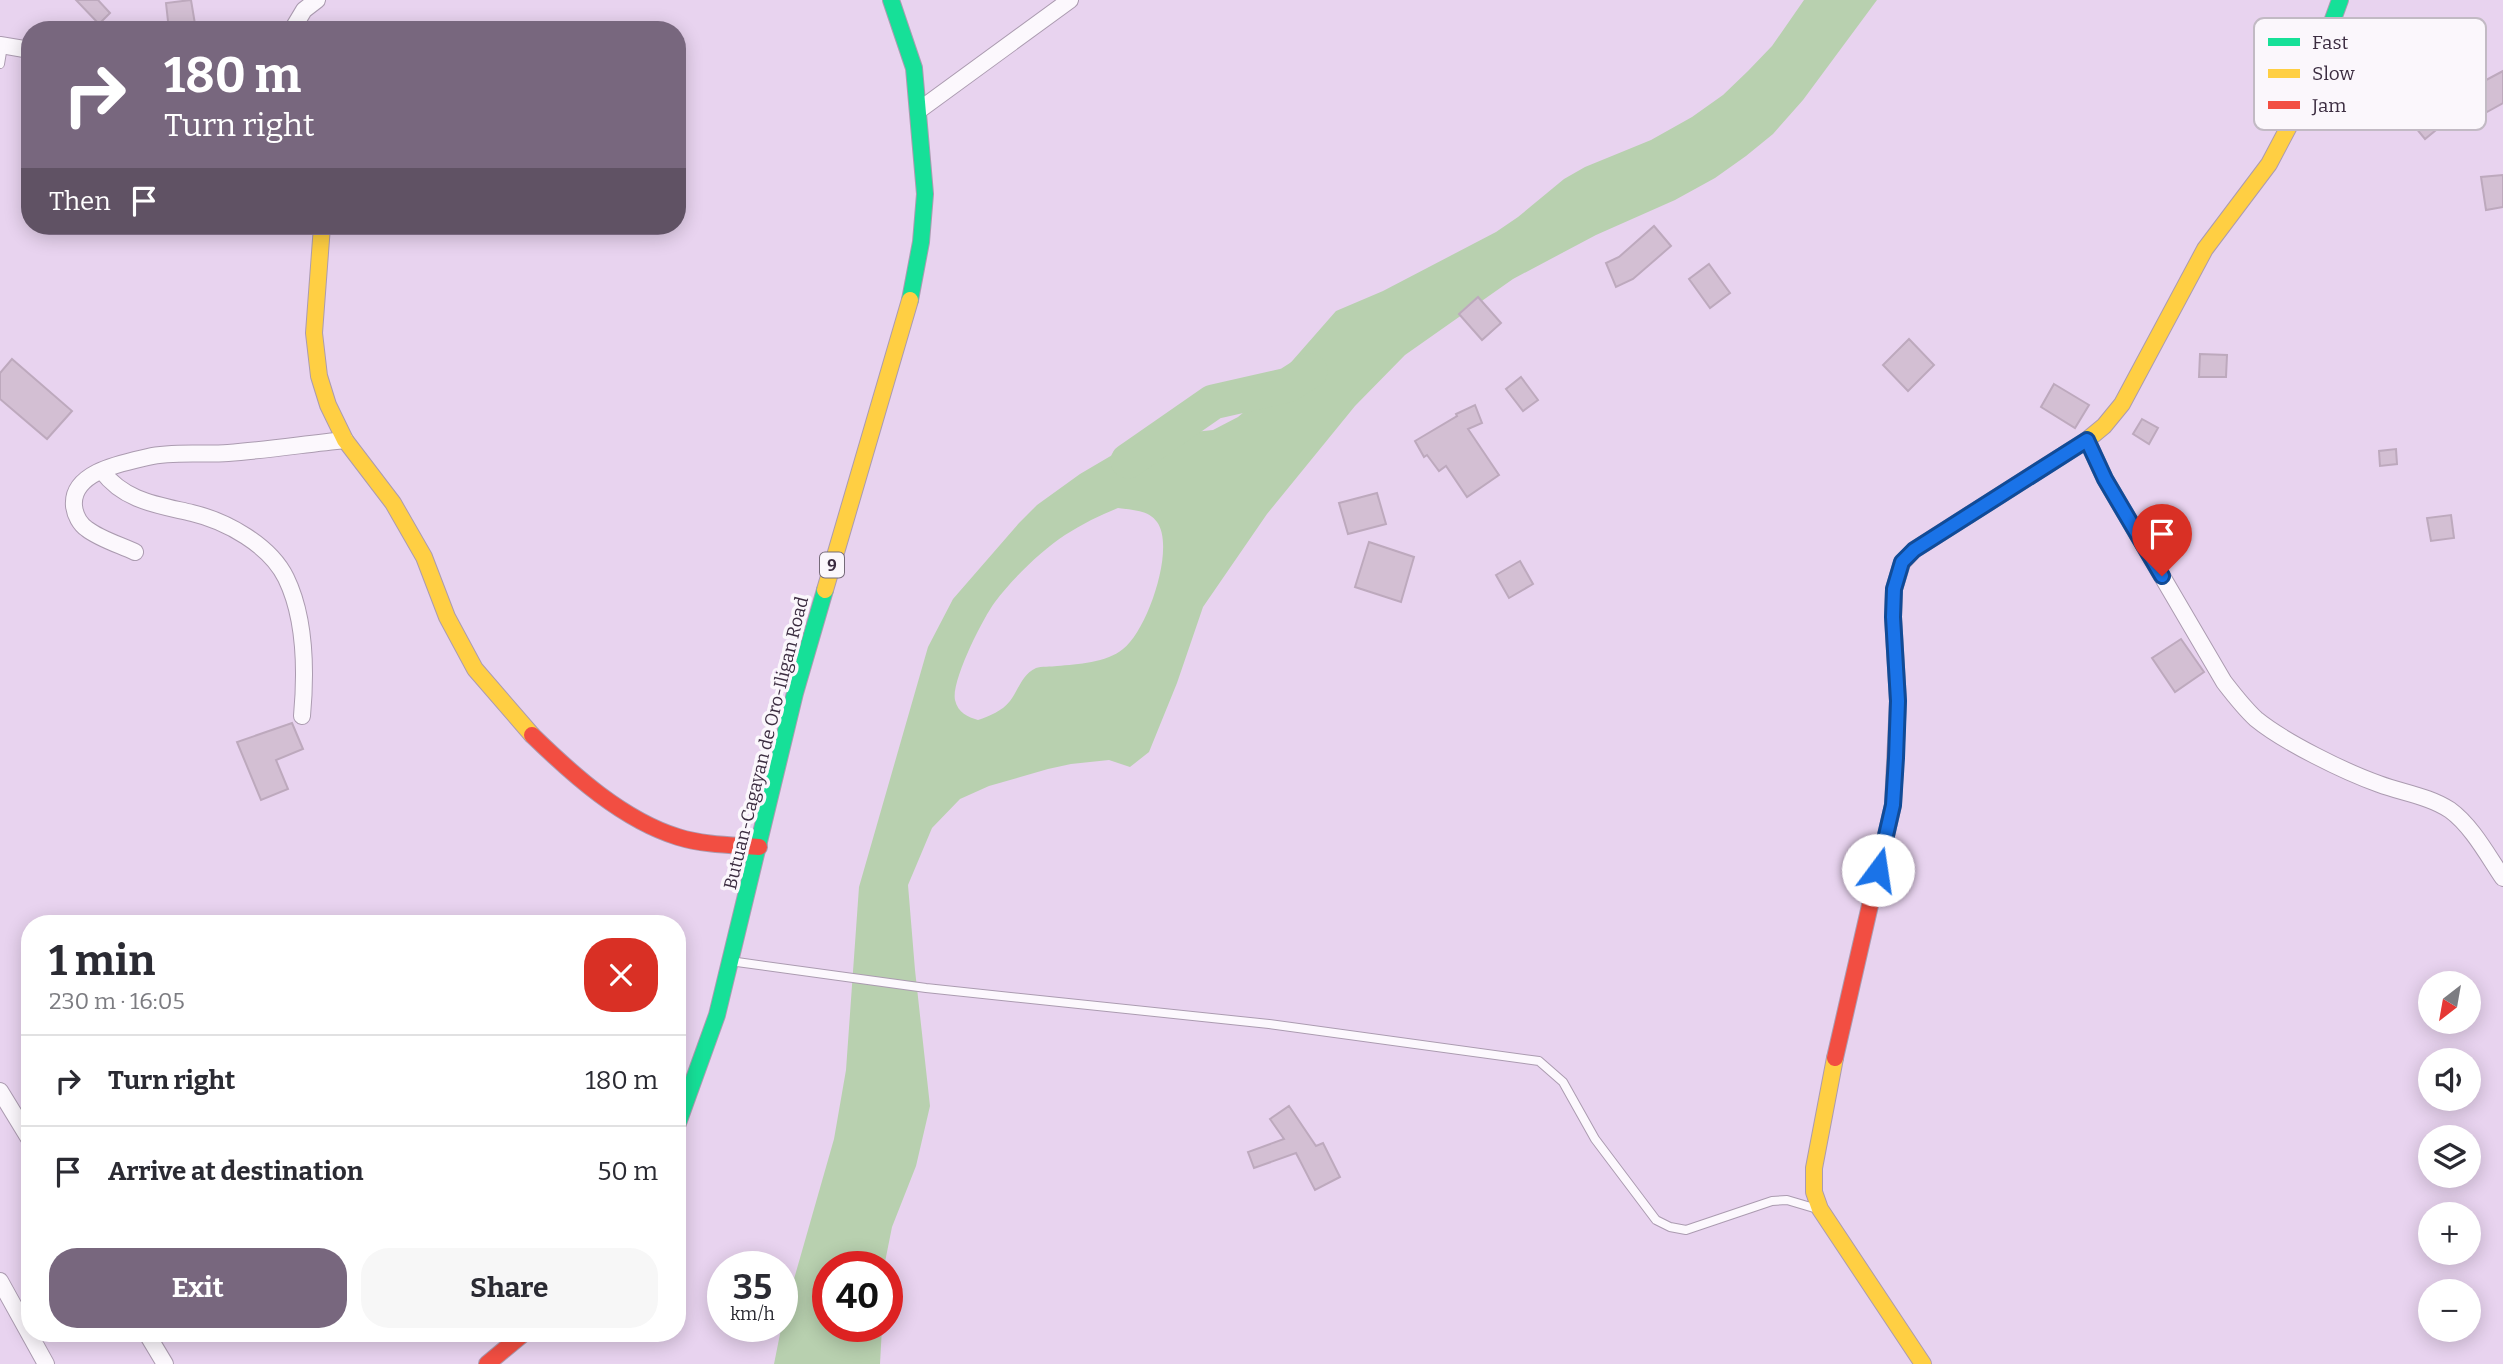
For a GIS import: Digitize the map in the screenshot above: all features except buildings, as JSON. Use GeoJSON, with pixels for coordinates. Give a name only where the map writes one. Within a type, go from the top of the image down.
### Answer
{"type":"FeatureCollection","features":[{"type":"Feature","properties":{"kind":"main road","name":"Butuan-Cagayan de Oro-Iligan Road"},"geometry":{"type":"LineString","coordinates":[[686,1101],[717,1015],[798,681],[907,315],[920,242],[925,194],[914,68],[891,0]]}},
{"type":"Feature","properties":{"kind":"main road"},"geometry":{"type":"LineString","coordinates":[[2333,18],[2340,0]]}},
{"type":"Feature","properties":{"kind":"main road"},"geometry":{"type":"LineString","coordinates":[[1923,1364],[1820,1209],[1814,1192],[1814,1168],[1830,1079],[1893,805],[1898,701],[1893,608],[1899,571],[1902,562],[1914,550],[2087,440],[2104,426],[2122,404],[2204,249],[2269,164],[2287,130]]}},
{"type":"Feature","properties":{"kind":"main road"},"geometry":{"type":"LineString","coordinates":[[320,235],[314,333],[319,376],[328,405],[345,440],[393,503],[424,557],[447,617],[475,669],[499,699],[566,768],[626,813],[677,837],[711,844],[759,848]]}},
{"type":"Feature","properties":{"kind":"main road"},"geometry":{"type":"LineString","coordinates":[[487,1364],[513,1342]]}},
{"type":"Feature","properties":{"kind":"street"},"geometry":{"type":"LineString","coordinates":[[297,21],[304,10],[317,0]]}},
{"type":"Feature","properties":{"kind":"street"},"geometry":{"type":"LineString","coordinates":[[918,111],[1070,0]]}},
{"type":"Feature","properties":{"kind":"street"},"geometry":{"type":"LineString","coordinates":[[2,45],[21,48]]}},
{"type":"Feature","properties":{"kind":"street"},"geometry":{"type":"LineString","coordinates":[[135,552],[86,528],[75,512],[74,498],[85,480],[102,471],[150,456],[225,453],[345,440]]}},
{"type":"Feature","properties":{"kind":"street"},"geometry":{"type":"LineString","coordinates":[[2087,440],[2105,479],[2224,682],[2242,705],[2270,730],[2324,759],[2369,781],[2441,804],[2467,827],[2503,878]]}},
{"type":"Feature","properties":{"kind":"street"},"geometry":{"type":"LineString","coordinates":[[102,471],[118,488],[151,505],[195,514],[228,525],[257,544],[278,565],[286,578],[298,616],[303,649],[302,716]]}},
{"type":"Feature","properties":{"kind":"street"},"geometry":{"type":"LineString","coordinates":[[0,1091],[21,1125]]}},
{"type":"Feature","properties":{"kind":"street"},"geometry":{"type":"LineString","coordinates":[[0,1281],[21,1319]]}},
{"type":"Feature","properties":{"kind":"street"},"geometry":{"type":"LineString","coordinates":[[34,1342],[46,1364]]}},
{"type":"Feature","properties":{"kind":"street"},"geometry":{"type":"LineString","coordinates":[[152,1342],[165,1364]]}},
{"type":"Feature","properties":{"kind":"lane"},"geometry":{"type":"LineString","coordinates":[[0,64],[2,45]]}},
{"type":"Feature","properties":{"kind":"lane"},"geometry":{"type":"LineString","coordinates":[[730,961],[847,979],[1269,1024],[1539,1061],[1563,1082],[1595,1139],[1656,1220],[1670,1227],[1686,1230],[1772,1201],[1787,1200],[1820,1209]]}},
{"type":"Feature","properties":{"kind":"shaded area"},"geometry":{"type":"Polygon","coordinates":[[[1804,0],[1877,0],[1803,100],[1773,134],[1746,156],[1715,178],[1675,200],[1596,235],[1513,279],[1405,355],[1355,406],[1267,514],[1203,607],[1177,683],[1149,752],[1130,767],[1109,760],[1071,764],[989,786],[960,799],[932,828],[908,885],[930,1106],[916,1166],[892,1227],[887,1251],[812,1251],[812,1342],[881,1342],[880,1364],[774,1364],[778,1342],[798,1342],[798,1265],[834,1139],[846,1070],[859,887],[928,647],[953,599],[1037,505],[1080,474],[1131,444],[1157,436],[1213,430],[1238,417],[1257,401],[1336,311],[1383,291],[1496,232],[1564,179],[1585,167],[1651,140],[1692,117],[1723,95],[1772,46],[1804,0]],[[1118,508],[1078,527],[1056,541],[1010,584],[983,621],[958,679],[955,700],[964,714],[978,720],[1000,710],[1010,701],[1027,674],[1036,668],[1100,660],[1116,654],[1132,639],[1149,608],[1156,588],[1163,550],[1162,534],[1157,522],[1140,511],[1118,508]]]}},
{"type":"Feature","properties":{"kind":"waterway"},"geometry":{"type":"LineString","coordinates":[[1128,461],[1213,402],[1288,385],[1310,371]]}},
{"type":"Feature","properties":{"kind":"traffic: fast"},"geometry":{"type":"LineString","coordinates":[[891,0],[914,68],[925,194],[921,242],[910,300]]}},
{"type":"Feature","properties":{"kind":"traffic: fast"},"geometry":{"type":"LineString","coordinates":[[2333,18],[2340,0]]}},
{"type":"Feature","properties":{"kind":"traffic: fast"},"geometry":{"type":"LineString","coordinates":[[686,1101],[717,1015],[795,693],[825,590]]}},
{"type":"Feature","properties":{"kind":"traffic: slow"},"geometry":{"type":"LineString","coordinates":[[1969,515],[2087,440],[2104,426],[2122,404],[2205,249],[2269,164],[2287,130]]}},
{"type":"Feature","properties":{"kind":"traffic: slow"},"geometry":{"type":"LineString","coordinates":[[321,235],[314,333],[319,376],[328,405],[345,440],[393,503],[424,557],[447,617],[475,669],[532,735]]}},
{"type":"Feature","properties":{"kind":"traffic: slow"},"geometry":{"type":"LineString","coordinates":[[825,590],[910,300]]}},
{"type":"Feature","properties":{"kind":"traffic: slow"},"geometry":{"type":"LineString","coordinates":[[1835,1058],[1814,1168],[1814,1192],[1820,1209],[1923,1364]]}},
{"type":"Feature","properties":{"kind":"traffic: jam"},"geometry":{"type":"LineString","coordinates":[[1835,1058],[1893,805],[1898,701],[1894,589],[1902,563],[1914,550],[1969,515]]}},
{"type":"Feature","properties":{"kind":"traffic: jam"},"geometry":{"type":"LineString","coordinates":[[532,735],[600,795],[638,820],[678,837],[698,842],[759,847]]}},
{"type":"Feature","properties":{"kind":"traffic: jam"},"geometry":{"type":"LineString","coordinates":[[487,1364],[513,1342]]}},
{"type":"Feature","properties":{"kind":"route"},"geometry":{"type":"LineString","coordinates":[[1878,870],[1893,805],[1898,701],[1894,589],[1902,562],[1914,550],[1949,526],[2087,440],[2105,479],[2162,576]]}}]}
